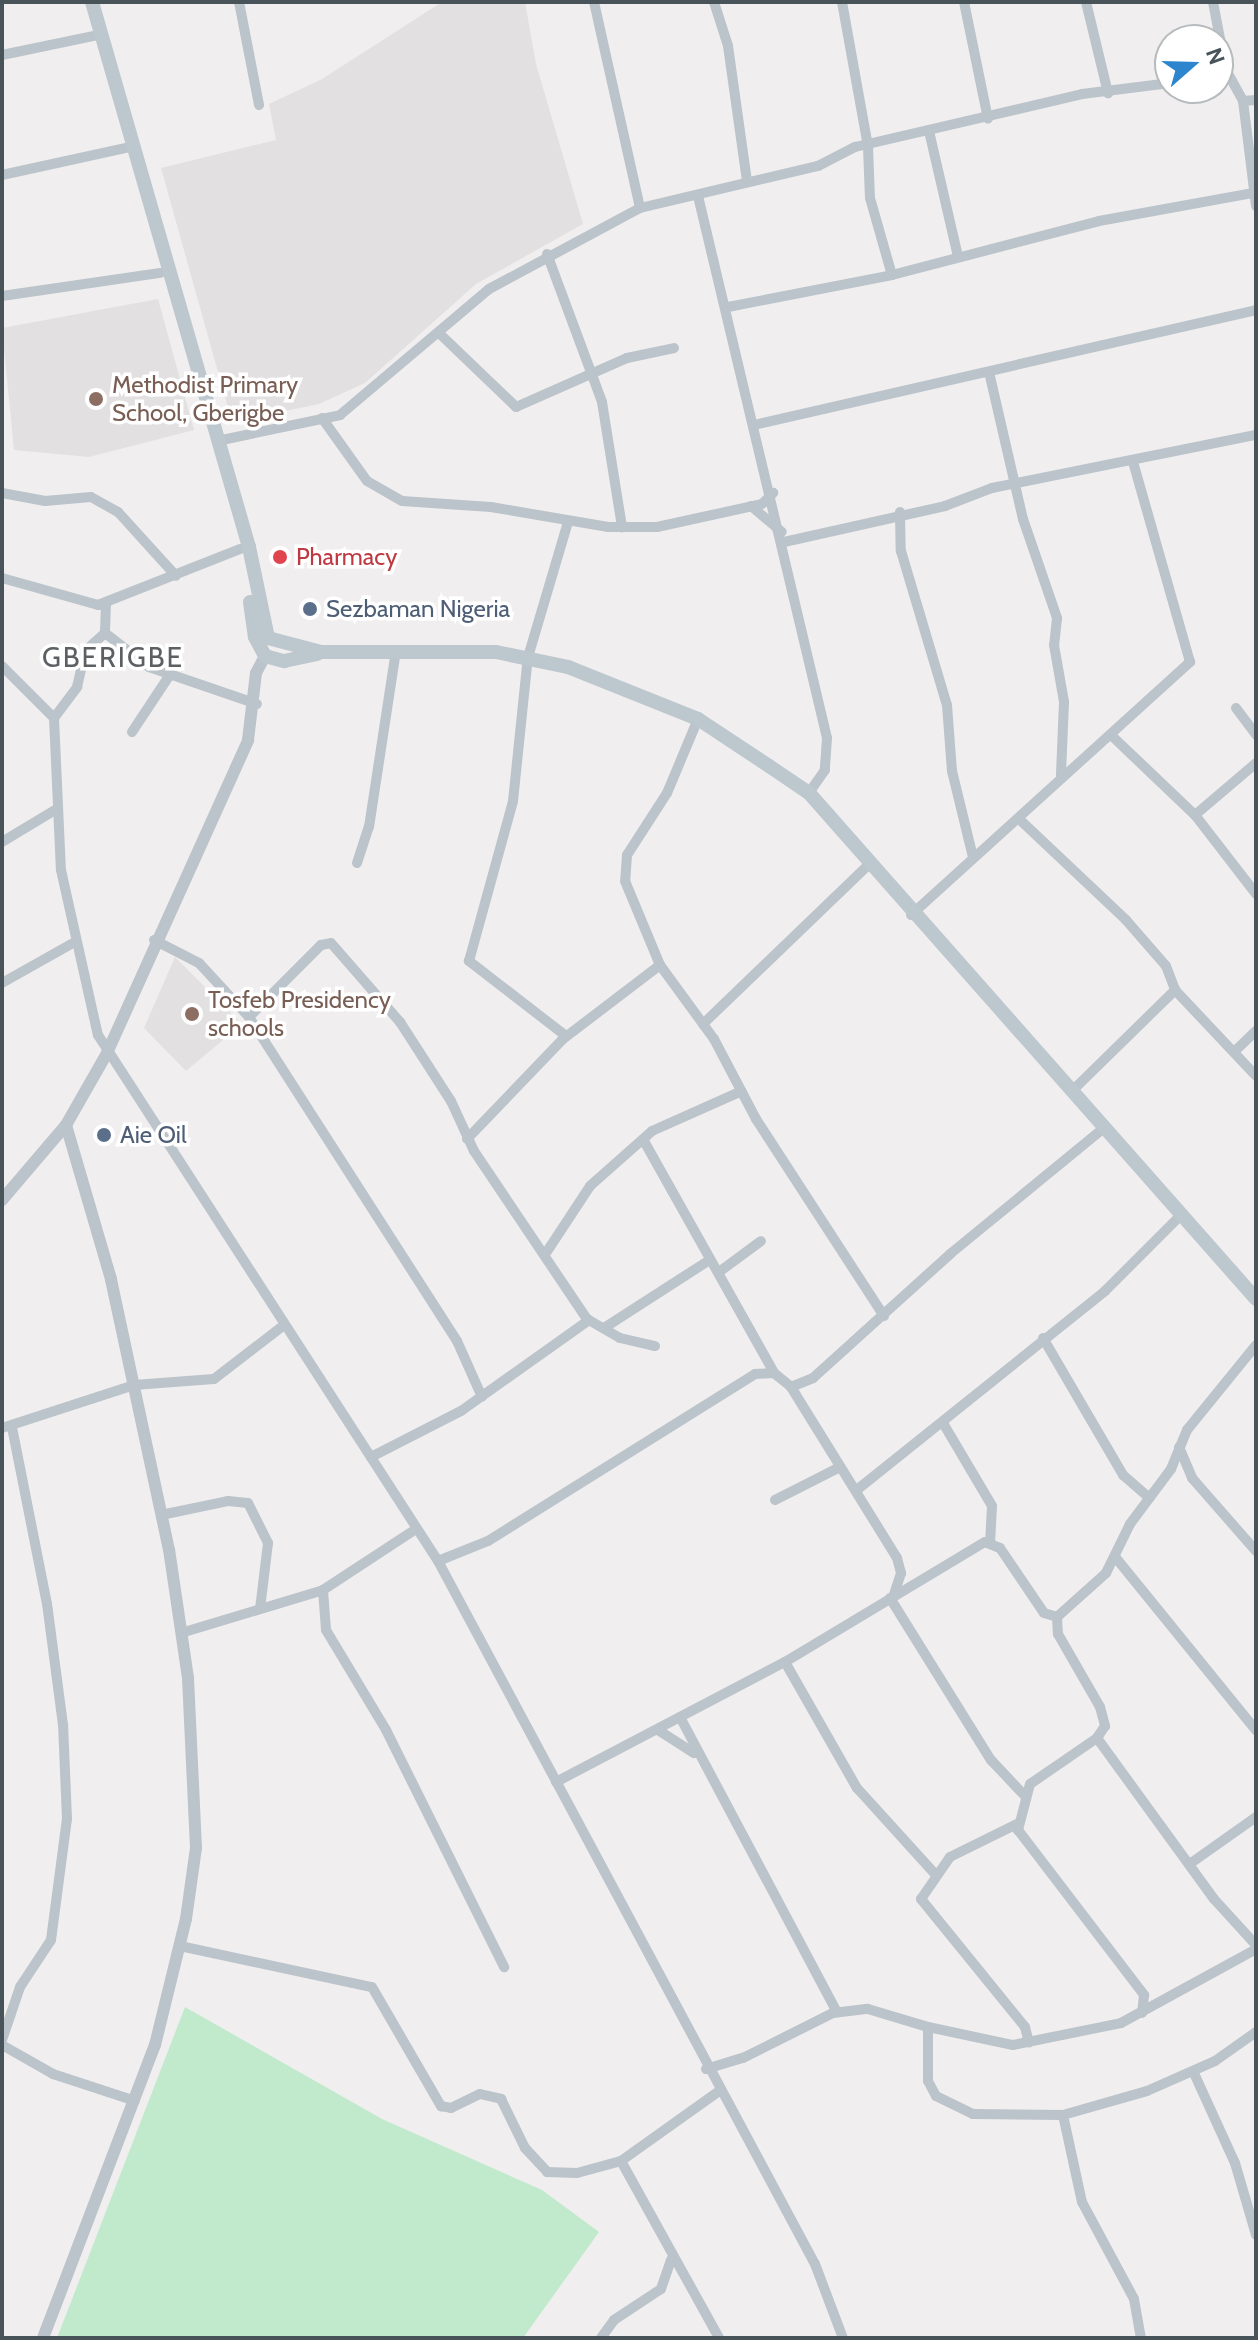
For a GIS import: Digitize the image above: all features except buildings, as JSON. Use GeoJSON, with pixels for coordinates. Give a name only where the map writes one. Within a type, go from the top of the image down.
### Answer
{"type":"FeatureCollection","features":[{"type":"Feature","properties":{"kind":"main road"},"geometry":{"type":"LineString","coordinates":[[83,2],[240,549],[255,637],[265,656],[284,661],[321,652],[396,650],[528,657],[612,682],[698,719],[809,793],[911,915],[1256,1299]]}},
{"type":"Feature","properties":{"kind":"main road"},"geometry":{"type":"LineString","coordinates":[[92,2],[217,441],[268,638],[321,652]]}},
{"type":"Feature","properties":{"kind":"street"},"geometry":{"type":"LineString","coordinates":[[239,2],[259,105]]}},
{"type":"Feature","properties":{"kind":"street"},"geometry":{"type":"LineString","coordinates":[[594,2],[640,208]]}},
{"type":"Feature","properties":{"kind":"street"},"geometry":{"type":"LineString","coordinates":[[714,2],[728,46],[747,182]]}},
{"type":"Feature","properties":{"kind":"street"},"geometry":{"type":"LineString","coordinates":[[842,2],[868,147],[870,198],[892,275]]}},
{"type":"Feature","properties":{"kind":"street"},"geometry":{"type":"LineString","coordinates":[[964,2],[988,119]]}},
{"type":"Feature","properties":{"kind":"street"},"geometry":{"type":"LineString","coordinates":[[1086,2],[1108,93]]}},
{"type":"Feature","properties":{"kind":"street"},"geometry":{"type":"LineString","coordinates":[[1213,2],[1216,24]]}},
{"type":"Feature","properties":{"kind":"street"},"geometry":{"type":"LineString","coordinates":[[2,55],[94,36]]}},
{"type":"Feature","properties":{"kind":"street"},"geometry":{"type":"LineString","coordinates":[[217,441],[322,418],[352,407],[441,335],[478,298],[547,254],[640,208],[698,196],[868,147],[1082,94],[1154,86]]}},
{"type":"Feature","properties":{"kind":"street"},"geometry":{"type":"LineString","coordinates":[[1234,88],[1243,101],[1256,206]]}},
{"type":"Feature","properties":{"kind":"street"},"geometry":{"type":"LineString","coordinates":[[1243,101],[1256,100]]}},
{"type":"Feature","properties":{"kind":"street"},"geometry":{"type":"LineString","coordinates":[[929,131],[958,257]]}},
{"type":"Feature","properties":{"kind":"street"},"geometry":{"type":"LineString","coordinates":[[2,175],[126,148]]}},
{"type":"Feature","properties":{"kind":"street"},"geometry":{"type":"LineString","coordinates":[[728,307],[892,275],[1099,221],[1253,193]]}},
{"type":"Feature","properties":{"kind":"street"},"geometry":{"type":"LineString","coordinates":[[698,196],[773,493],[829,754],[809,793]]}},
{"type":"Feature","properties":{"kind":"street"},"geometry":{"type":"LineString","coordinates":[[547,254],[610,430],[622,527]]}},
{"type":"Feature","properties":{"kind":"street"},"geometry":{"type":"LineString","coordinates":[[2,296],[160,273]]}},
{"type":"Feature","properties":{"kind":"street"},"geometry":{"type":"LineString","coordinates":[[754,425],[1256,310]]}},
{"type":"Feature","properties":{"kind":"street"},"geometry":{"type":"LineString","coordinates":[[441,335],[516,407],[591,371],[674,348]]}},
{"type":"Feature","properties":{"kind":"street"},"geometry":{"type":"LineString","coordinates":[[989,372],[1014,484],[1057,618],[1054,645],[1064,702],[1061,775]]}},
{"type":"Feature","properties":{"kind":"street"},"geometry":{"type":"LineString","coordinates":[[322,418],[367,481],[394,498],[568,522],[657,527],[751,506],[773,493]]}},
{"type":"Feature","properties":{"kind":"street"},"geometry":{"type":"LineString","coordinates":[[783,537],[1014,484],[1253,436],[1256,448]]}},
{"type":"Feature","properties":{"kind":"street"},"geometry":{"type":"LineString","coordinates":[[911,915],[1019,819],[1061,775],[1112,736],[1192,654],[1133,462]]}},
{"type":"Feature","properties":{"kind":"street"},"geometry":{"type":"LineString","coordinates":[[2,493],[45,501],[91,497],[118,512],[176,576]]}},
{"type":"Feature","properties":{"kind":"street"},"geometry":{"type":"LineString","coordinates":[[751,506],[783,537]]}},
{"type":"Feature","properties":{"kind":"street"},"geometry":{"type":"LineString","coordinates":[[900,512],[901,551],[947,705],[952,771],[973,857]]}},
{"type":"Feature","properties":{"kind":"street"},"geometry":{"type":"LineString","coordinates":[[566,1036],[469,961],[513,801],[528,657],[568,522]]}},
{"type":"Feature","properties":{"kind":"street"},"geometry":{"type":"LineString","coordinates":[[2,578],[106,603],[240,549]]}},
{"type":"Feature","properties":{"kind":"street"},"geometry":{"type":"LineString","coordinates":[[106,603],[105,633],[85,651],[77,687],[54,718],[55,810],[73,943],[107,1053],[438,1561],[706,2069],[815,2264],[843,2338]]}},
{"type":"Feature","properties":{"kind":"street"},"geometry":{"type":"LineString","coordinates":[[105,633],[169,676],[257,704]]}},
{"type":"Feature","properties":{"kind":"street"},"geometry":{"type":"LineString","coordinates":[[357,863],[369,827],[396,650]]}},
{"type":"Feature","properties":{"kind":"street"},"geometry":{"type":"LineString","coordinates":[[2,1200],[66,1125],[107,1053],[154,940],[233,778],[257,704],[256,673],[265,656]]}},
{"type":"Feature","properties":{"kind":"street"},"geometry":{"type":"LineString","coordinates":[[4,673],[54,718]]}},
{"type":"Feature","properties":{"kind":"street"},"geometry":{"type":"LineString","coordinates":[[132,732],[169,676]]}},
{"type":"Feature","properties":{"kind":"street"},"geometry":{"type":"LineString","coordinates":[[1236,708],[1256,735]]}},
{"type":"Feature","properties":{"kind":"street"},"geometry":{"type":"LineString","coordinates":[[698,719],[684,758],[622,869],[660,965],[703,1024],[884,1316]]}},
{"type":"Feature","properties":{"kind":"street"},"geometry":{"type":"LineString","coordinates":[[1112,736],[1195,815],[1256,894]]}},
{"type":"Feature","properties":{"kind":"street"},"geometry":{"type":"LineString","coordinates":[[1195,815],[1254,767]]}},
{"type":"Feature","properties":{"kind":"street"},"geometry":{"type":"LineString","coordinates":[[2,842],[55,810]]}},
{"type":"Feature","properties":{"kind":"street"},"geometry":{"type":"LineString","coordinates":[[1019,819],[1126,920],[1166,966],[1175,990],[1256,1076]]}},
{"type":"Feature","properties":{"kind":"street"},"geometry":{"type":"LineString","coordinates":[[703,1024],[869,864]]}},
{"type":"Feature","properties":{"kind":"street"},"geometry":{"type":"LineString","coordinates":[[154,940],[199,963],[249,1017],[457,1341],[482,1397]]}},
{"type":"Feature","properties":{"kind":"street"},"geometry":{"type":"LineString","coordinates":[[2,983],[73,943]]}},
{"type":"Feature","properties":{"kind":"street"},"geometry":{"type":"LineString","coordinates":[[249,1017],[321,945],[331,943],[400,1022],[451,1101],[467,1139],[589,1320],[655,1346]]}},
{"type":"Feature","properties":{"kind":"street"},"geometry":{"type":"LineString","coordinates":[[467,1139],[566,1036],[660,965]]}},
{"type":"Feature","properties":{"kind":"street"},"geometry":{"type":"LineString","coordinates":[[1071,1092],[1175,990]]}},
{"type":"Feature","properties":{"kind":"street"},"geometry":{"type":"LineString","coordinates":[[1235,1051],[1256,1031]]}},
{"type":"Feature","properties":{"kind":"street"},"geometry":{"type":"LineString","coordinates":[[546,1253],[604,1171],[672,1118],[742,1091]]}},
{"type":"Feature","properties":{"kind":"street"},"geometry":{"type":"LineString","coordinates":[[43,2338],[135,2101],[180,1946],[196,1848],[181,1633],[161,1515],[134,1385],[66,1125]]}},
{"type":"Feature","properties":{"kind":"street"},"geometry":{"type":"LineString","coordinates":[[791,1387],[813,1378],[1104,1128]]}},
{"type":"Feature","properties":{"kind":"street"},"geometry":{"type":"LineString","coordinates":[[644,1141],[708,1261],[719,1272],[774,1373],[791,1387],[840,1467],[858,1489],[897,1558],[900,1578],[892,1596]]}},
{"type":"Feature","properties":{"kind":"street"},"geometry":{"type":"LineString","coordinates":[[858,1489],[1105,1291],[1180,1216]]}},
{"type":"Feature","properties":{"kind":"street"},"geometry":{"type":"LineString","coordinates":[[719,1272],[761,1241]]}},
{"type":"Feature","properties":{"kind":"street"},"geometry":{"type":"LineString","coordinates":[[604,1328],[708,1261]]}},
{"type":"Feature","properties":{"kind":"street"},"geometry":{"type":"LineString","coordinates":[[371,1457],[482,1397],[589,1320]]}},
{"type":"Feature","properties":{"kind":"street"},"geometry":{"type":"LineString","coordinates":[[135,2101],[42,2070],[2,2043],[20,1987],[51,1940],[67,1819],[49,1619],[7,1427],[134,1385],[214,1379],[284,1325]]}},
{"type":"Feature","properties":{"kind":"street"},"geometry":{"type":"LineString","coordinates":[[1043,1338],[1123,1475],[1149,1498]]}},
{"type":"Feature","properties":{"kind":"street"},"geometry":{"type":"LineString","coordinates":[[1057,1617],[1116,1558],[1149,1498],[1171,1469],[1179,1446],[1256,1345]]}},
{"type":"Feature","properties":{"kind":"street"},"geometry":{"type":"LineString","coordinates":[[438,1561],[488,1541],[755,1374],[774,1373]]}},
{"type":"Feature","properties":{"kind":"street"},"geometry":{"type":"LineString","coordinates":[[943,1423],[992,1506],[990,1542]]}},
{"type":"Feature","properties":{"kind":"street"},"geometry":{"type":"LineString","coordinates":[[1179,1446],[1192,1478],[1256,1551]]}},
{"type":"Feature","properties":{"kind":"street"},"geometry":{"type":"LineString","coordinates":[[775,1500],[840,1467]]}},
{"type":"Feature","properties":{"kind":"street"},"geometry":{"type":"LineString","coordinates":[[161,1515],[228,1501],[248,1503],[268,1543],[260,1609]]}},
{"type":"Feature","properties":{"kind":"street"},"geometry":{"type":"LineString","coordinates":[[181,1633],[323,1590],[416,1529]]}},
{"type":"Feature","properties":{"kind":"street"},"geometry":{"type":"LineString","coordinates":[[556,1782],[785,1662],[913,1582],[990,1542]]}},
{"type":"Feature","properties":{"kind":"street"},"geometry":{"type":"LineString","coordinates":[[990,1542],[1000,1548],[1036,1604],[1057,1617],[1064,1647],[1103,1713],[1097,1738],[1030,1784],[1017,1824],[1053,1881],[1144,1995],[1142,2013]]}},
{"type":"Feature","properties":{"kind":"street"},"geometry":{"type":"LineString","coordinates":[[1116,1558],[1256,1730]]}},
{"type":"Feature","properties":{"kind":"street"},"geometry":{"type":"LineString","coordinates":[[900,1578],[913,1582]]}},
{"type":"Feature","properties":{"kind":"street"},"geometry":{"type":"LineString","coordinates":[[323,1590],[326,1630],[386,1730],[504,1967]]}},
{"type":"Feature","properties":{"kind":"street"},"geometry":{"type":"LineString","coordinates":[[892,1596],[991,1760],[1024,1795]]}},
{"type":"Feature","properties":{"kind":"street"},"geometry":{"type":"LineString","coordinates":[[785,1662],[848,1775],[935,1874]]}},
{"type":"Feature","properties":{"kind":"street"},"geometry":{"type":"LineString","coordinates":[[680,1717],[694,1753],[837,2012]]}},
{"type":"Feature","properties":{"kind":"street"},"geometry":{"type":"LineString","coordinates":[[658,1730],[694,1753]]}},
{"type":"Feature","properties":{"kind":"street"},"geometry":{"type":"LineString","coordinates":[[706,2069],[743,2058],[837,2012],[868,2009],[928,2027],[1029,2043],[1142,2013],[1256,1947],[1097,1738]]}},
{"type":"Feature","properties":{"kind":"street"},"geometry":{"type":"LineString","coordinates":[[1191,1863],[1256,1817]]}},
{"type":"Feature","properties":{"kind":"street"},"geometry":{"type":"LineString","coordinates":[[1017,1824],[950,1857],[923,1893],[924,1910],[1019,2020],[1029,2043]]}},
{"type":"Feature","properties":{"kind":"street"},"geometry":{"type":"LineString","coordinates":[[180,1946],[361,1981],[387,2007],[424,2067],[427,2090],[445,2110],[480,2094],[501,2099],[525,2148],[547,2172],[577,2173],[621,2161],[719,2091]]}},
{"type":"Feature","properties":{"kind":"street"},"geometry":{"type":"LineString","coordinates":[[928,2027],[928,2081],[936,2096],[973,2114],[1063,2115],[1120,2103],[1193,2071],[1256,2032]]}},
{"type":"Feature","properties":{"kind":"street"},"geometry":{"type":"LineString","coordinates":[[1193,2071],[1235,2163],[1256,2235]]}},
{"type":"Feature","properties":{"kind":"street"},"geometry":{"type":"LineString","coordinates":[[1063,2115],[1082,2202],[1134,2299],[1141,2338]]}},
{"type":"Feature","properties":{"kind":"street"},"geometry":{"type":"LineString","coordinates":[[621,2161],[671,2260],[719,2338]]}},
{"type":"Feature","properties":{"kind":"street"},"geometry":{"type":"LineString","coordinates":[[601,2338],[614,2320],[661,2289],[671,2260]]}},
{"type":"Feature","properties":{"kind":"shaded area"},"geometry":{"type":"Polygon","coordinates":[[[442,2],[525,2],[536,64],[583,224],[476,284],[365,383],[319,404],[232,422],[161,168],[276,140],[269,104],[322,79],[442,2]]]}},
{"type":"Feature","properties":{"kind":"shaded area","name":"Methodist Primary School, Gberigbe"},"geometry":{"type":"Polygon","coordinates":[[[158,299],[194,430],[89,457],[14,450],[2,328],[158,299]]]}},
{"type":"Feature","properties":{"kind":"shaded area","name":"Tosfeb Presidency schools"},"geometry":{"type":"Polygon","coordinates":[[[175,957],[242,1024],[186,1071],[144,1028],[175,957]]]}},
{"type":"Feature","properties":{"kind":"green space"},"geometry":{"type":"Polygon","coordinates":[[[185,2007],[382,2119],[542,2190],[599,2232],[523,2338],[57,2338],[185,2007]]]}},
{"type":"Feature","properties":{"kind":"place","name":"Methodist Primary School, Gberigbe"},"geometry":{"type":"Point","coordinates":[96,399]}},
{"type":"Feature","properties":{"kind":"place","name":"Pharmacy"},"geometry":{"type":"Point","coordinates":[280,557]}},
{"type":"Feature","properties":{"kind":"place","name":"Sezbaman Nigeria"},"geometry":{"type":"Point","coordinates":[310,609]}},
{"type":"Feature","properties":{"kind":"place","name":"Tosfeb Presidency schools"},"geometry":{"type":"Point","coordinates":[192,1014]}},
{"type":"Feature","properties":{"kind":"place","name":"Aie Oil"},"geometry":{"type":"Point","coordinates":[104,1135]}},
{"type":"Feature","properties":{"kind":"district","name":"GBERIGBE"},"geometry":{"type":"Point","coordinates":[113,657]}}]}
